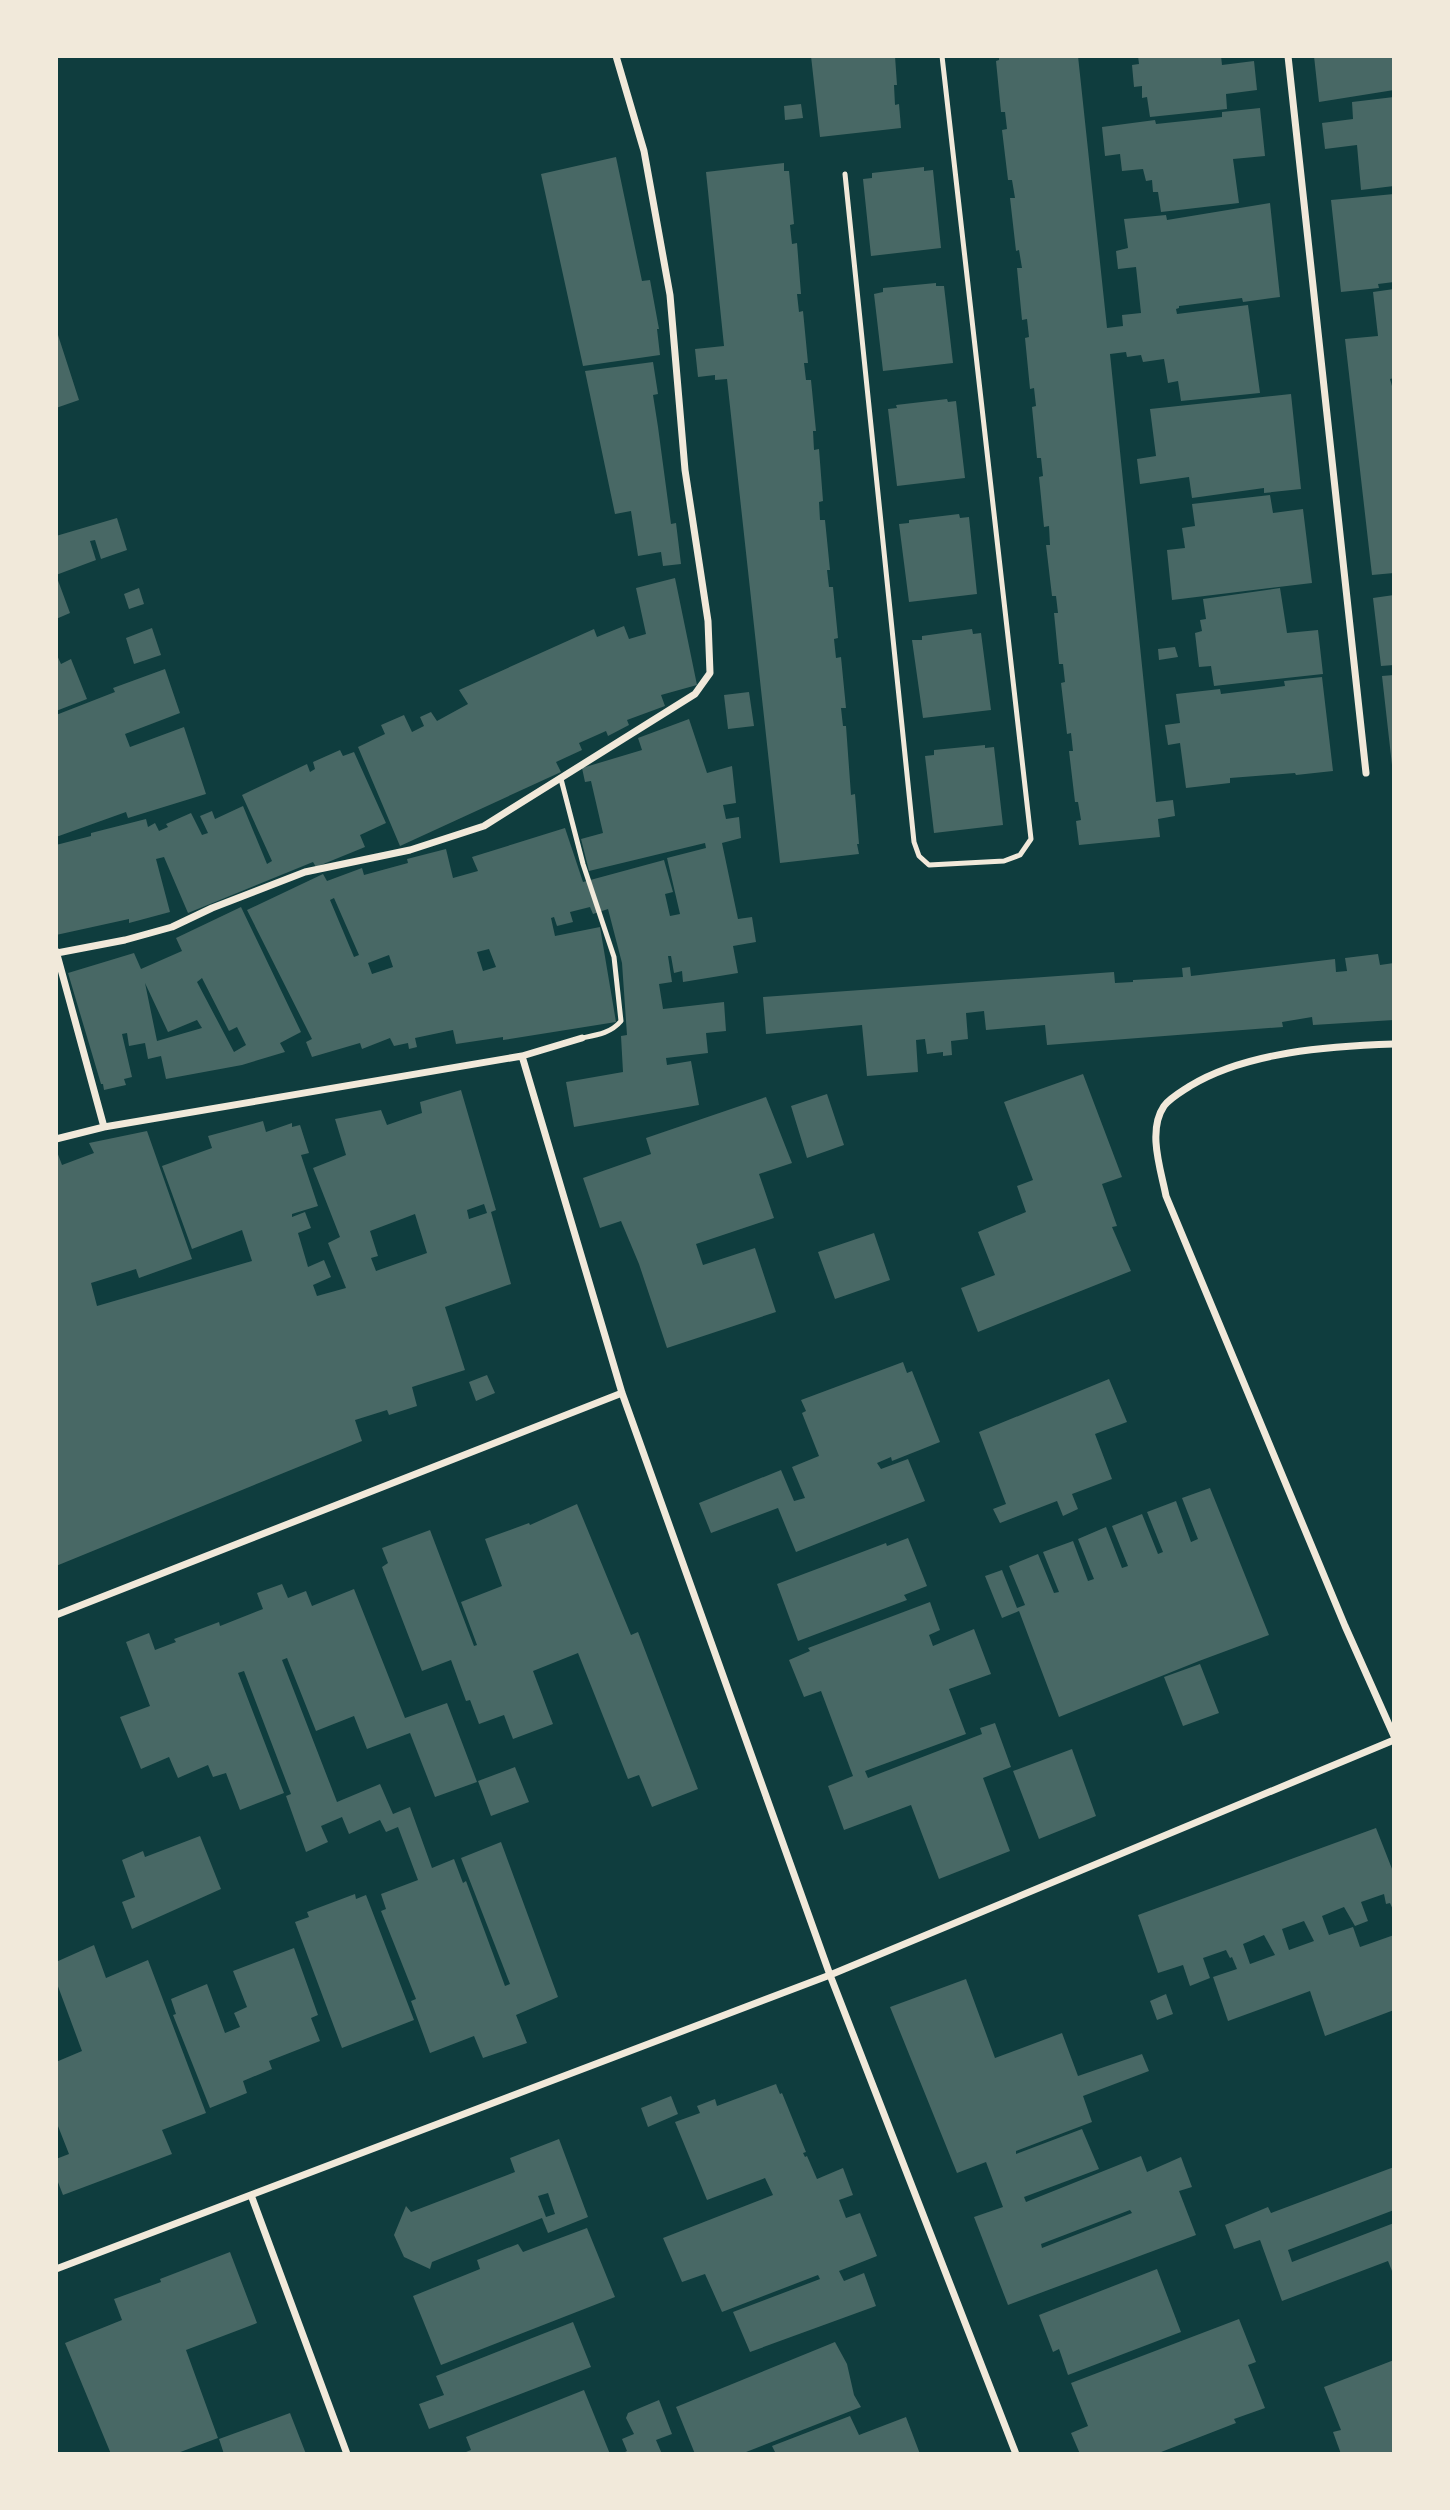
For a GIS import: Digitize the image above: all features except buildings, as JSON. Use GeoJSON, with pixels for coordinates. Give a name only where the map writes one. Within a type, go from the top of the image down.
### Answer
{"type":"FeatureCollection","features":[{"type":"Feature","properties":{"kind":"street"},"geometry":{"type":"LineString","coordinates":[[104,1127],[56,952],[125,940],[172,927],[212,908],[305,872],[410,850],[484,826],[695,694],[710,673],[708,621],[685,470],[670,295],[644,151],[615,56]]}},
{"type":"Feature","properties":{"kind":"street"},"geometry":{"type":"LineString","coordinates":[[1288,56],[1366,773]]}},
{"type":"Feature","properties":{"kind":"street"},"geometry":{"type":"LineString","coordinates":[[56,1139],[104,1127],[522,1056],[582,1038]]}},
{"type":"Feature","properties":{"kind":"street"},"geometry":{"type":"LineString","coordinates":[[56,2269],[831,1975],[1394,1738],[1166,1196],[1157,1149],[1158,1122],[1164,1106],[1178,1093],[1207,1076],[1246,1062],[1347,1046],[1394,1044]]}},
{"type":"Feature","properties":{"kind":"street"},"geometry":{"type":"LineString","coordinates":[[522,1056],[622,1393],[831,1975],[1016,2454]]}},
{"type":"Feature","properties":{"kind":"street"},"geometry":{"type":"LineString","coordinates":[[56,1615],[622,1393]]}},
{"type":"Feature","properties":{"kind":"street"},"geometry":{"type":"LineString","coordinates":[[251,2195],[347,2454]]}},
{"type":"Feature","properties":{"kind":"lane"},"geometry":{"type":"LineString","coordinates":[[845,174],[914,842],[919,856],[929,865],[1004,861],[1020,855],[1031,839],[942,56]]}},
{"type":"Feature","properties":{"kind":"lane"},"geometry":{"type":"LineString","coordinates":[[561,779],[583,864],[614,957],[621,1021],[603,1034],[582,1038]]}}]}
